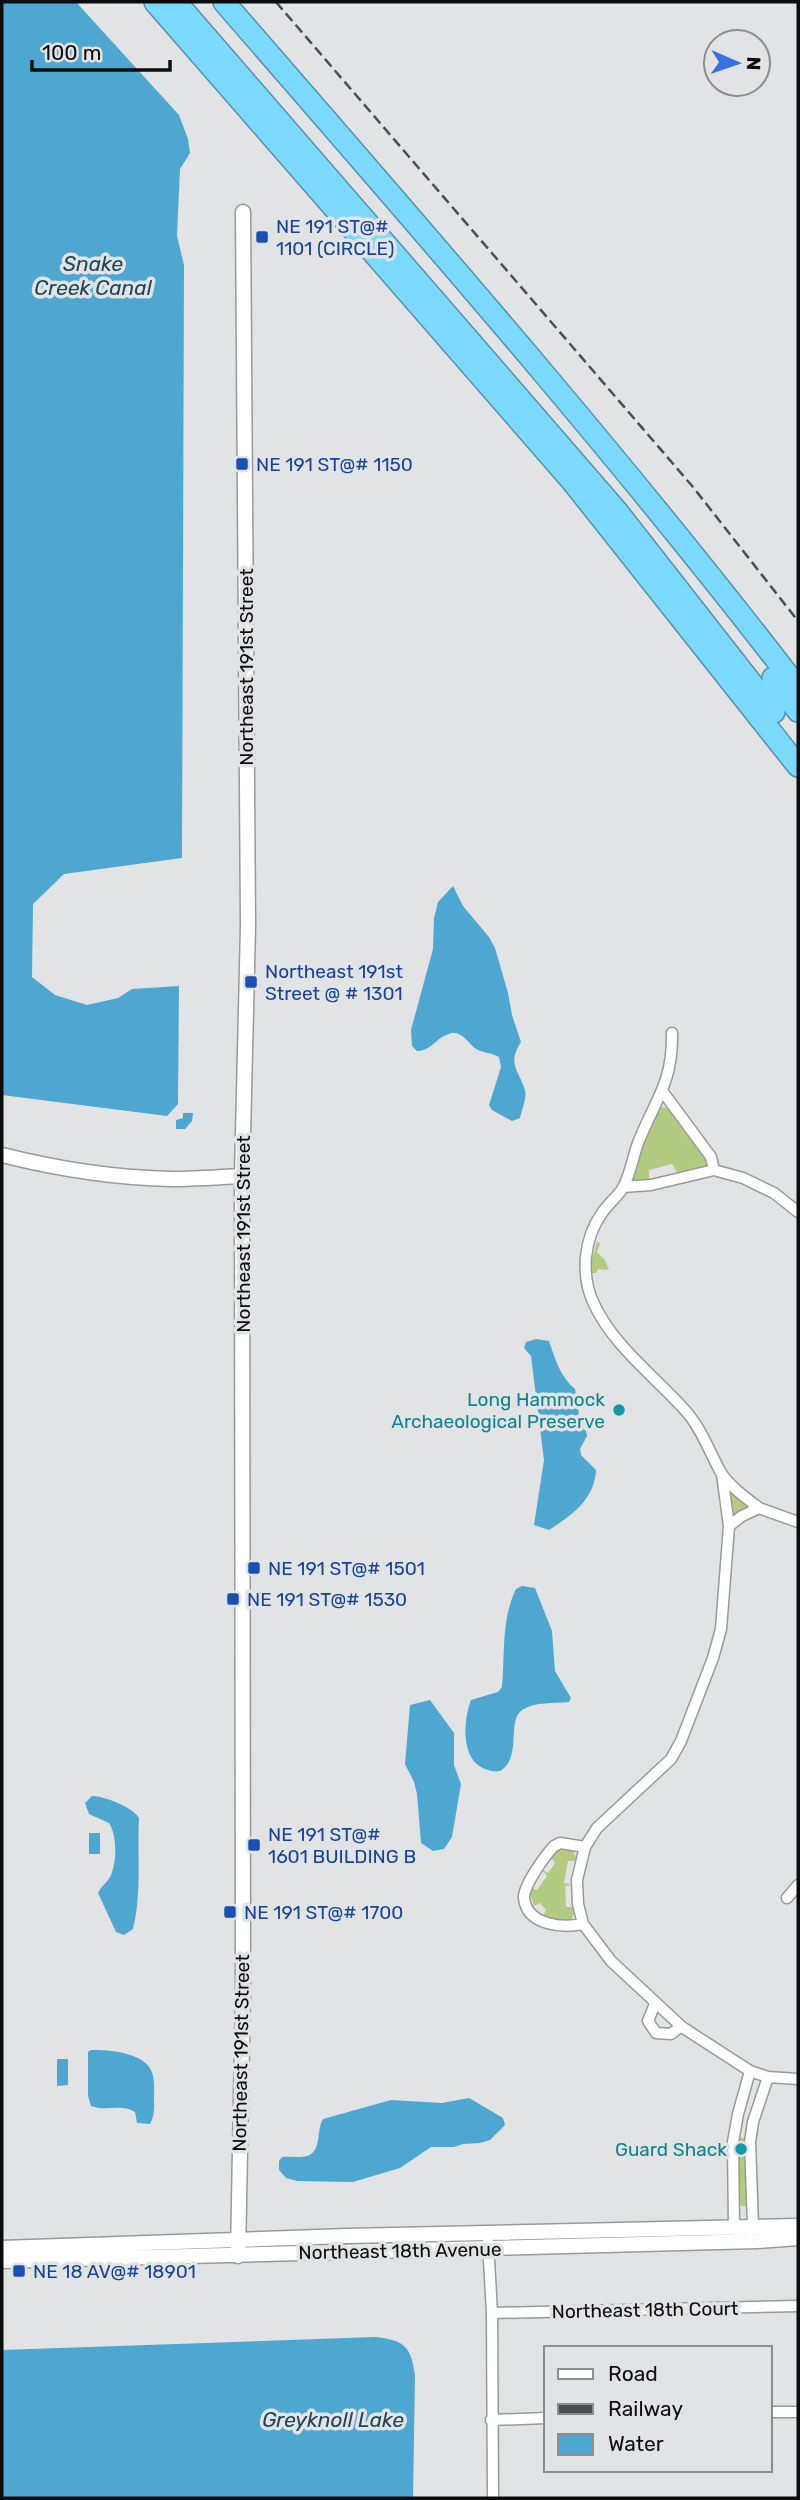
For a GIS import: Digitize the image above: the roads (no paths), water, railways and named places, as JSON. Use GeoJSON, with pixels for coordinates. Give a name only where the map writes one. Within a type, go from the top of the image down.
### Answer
{"type":"FeatureCollection","features":[{"type":"Feature","properties":{"kind":"highway"},"geometry":{"type":"LineString","coordinates":[[155,2],[572,481],[798,766]]}},
{"type":"Feature","properties":{"kind":"highway"},"geometry":{"type":"LineString","coordinates":[[169,2],[188,26],[204,59]]}},
{"type":"Feature","properties":{"kind":"highway"},"geometry":{"type":"LineString","coordinates":[[176,2],[616,510],[743,671],[798,746]]}},
{"type":"Feature","properties":{"kind":"highway"},"geometry":{"type":"LineString","coordinates":[[206,2],[625,490],[724,613],[798,711]]}},
{"type":"Feature","properties":{"kind":"highway"},"geometry":{"type":"LineString","coordinates":[[224,2],[673,528],[798,688]]}},
{"type":"Feature","properties":{"kind":"highway"},"geometry":{"type":"LineString","coordinates":[[361,180],[673,528]]}},
{"type":"Feature","properties":{"kind":"street","name":"Northeast 191st Street"},"geometry":{"type":"LineString","coordinates":[[238,2256],[243,1992],[242,1176],[247,926],[243,212]]}},
{"type":"Feature","properties":{"kind":"street"},"geometry":{"type":"LineString","coordinates":[[672,1033],[672,1056],[663,1092],[639,1142],[624,1187],[601,1214],[591,1235],[586,1257],[586,1281],[592,1301],[603,1321],[628,1353],[691,1416],[710,1447],[722,1474],[729,1526],[721,1629],[713,1658],[681,1741],[671,1759],[597,1828],[585,1847],[577,1880],[579,1905],[583,1924],[611,1961],[681,2026],[750,2071],[768,2077],[798,2079]]}},
{"type":"Feature","properties":{"kind":"street"},"geometry":{"type":"LineString","coordinates":[[663,1092],[711,1157],[714,1170]]}},
{"type":"Feature","properties":{"kind":"street"},"geometry":{"type":"LineString","coordinates":[[2,1155],[57,1168],[121,1176],[173,1179],[242,1176]]}},
{"type":"Feature","properties":{"kind":"street"},"geometry":{"type":"LineString","coordinates":[[624,1187],[651,1185],[714,1170],[743,1178],[774,1194],[798,1212]]}},
{"type":"Feature","properties":{"kind":"street"},"geometry":{"type":"LineString","coordinates":[[722,1474],[759,1508],[798,1522]]}},
{"type":"Feature","properties":{"kind":"street"},"geometry":{"type":"LineString","coordinates":[[729,1526],[759,1508]]}},
{"type":"Feature","properties":{"kind":"street"},"geometry":{"type":"LineString","coordinates":[[583,1924],[565,1927],[541,1920],[527,1907],[524,1897],[527,1886],[554,1846],[560,1843],[585,1847]]}},
{"type":"Feature","properties":{"kind":"street"},"geometry":{"type":"LineString","coordinates":[[787,1898],[798,1885]]}},
{"type":"Feature","properties":{"kind":"street"},"geometry":{"type":"LineString","coordinates":[[655,2004],[649,2015],[652,2030],[666,2036],[676,2032],[681,2026]]}},
{"type":"Feature","properties":{"kind":"street"},"geometry":{"type":"LineString","coordinates":[[750,2071],[733,2142],[734,2226],[743,2242],[753,2226],[750,2142],[768,2077]]}},
{"type":"Feature","properties":{"kind":"street"},"geometry":{"type":"LineString","coordinates":[[736,2128],[752,2130]]}},
{"type":"Feature","properties":{"kind":"street","name":"Northeast 18th Avenue"},"geometry":{"type":"LineString","coordinates":[[2,2248],[238,2239],[798,2226]]}},
{"type":"Feature","properties":{"kind":"street"},"geometry":{"type":"LineString","coordinates":[[487,2233],[492,2313],[491,2420],[494,2498]]}},
{"type":"Feature","properties":{"kind":"street","name":"Northeast 18th Avenue"},"geometry":{"type":"LineString","coordinates":[[2,2260],[238,2256],[743,2242],[798,2238]]}},
{"type":"Feature","properties":{"kind":"street","name":"Northeast 18th Court"},"geometry":{"type":"LineString","coordinates":[[492,2313],[798,2306]]}},
{"type":"Feature","properties":{"kind":"street"},"geometry":{"type":"LineString","coordinates":[[772,2412],[798,2412]]}},
{"type":"Feature","properties":{"kind":"street"},"geometry":{"type":"LineString","coordinates":[[491,2420],[544,2418]]}},
{"type":"Feature","properties":{"kind":"water","name":"Snake Creek Canal"},"geometry":{"type":"Polygon","coordinates":[[[2,2],[76,2],[179,115],[188,139],[190,153],[180,169],[177,236],[184,265],[182,858],[64,874],[33,904],[32,977],[55,995],[87,1005],[118,998],[132,989],[179,986],[178,1104],[167,1116],[2,1095],[2,2]]]}},
{"type":"Feature","properties":{"kind":"water"},"geometry":{"type":"Polygon","coordinates":[[[453,886],[463,906],[495,948],[521,1042],[514,1061],[525,1096],[520,1118],[512,1121],[492,1110],[489,1105],[501,1067],[499,1057],[478,1050],[456,1033],[446,1035],[422,1051],[417,1051],[412,1046],[411,1030],[433,949],[434,918],[438,902],[453,886]]]}},
{"type":"Feature","properties":{"kind":"water"},"geometry":{"type":"Polygon","coordinates":[[[183,1113],[193,1113],[192,1121],[185,1129],[176,1129],[176,1120],[183,1118],[183,1113]]]}},
{"type":"Feature","properties":{"kind":"water"},"geometry":{"type":"Polygon","coordinates":[[[536,1339],[549,1341],[562,1373],[575,1389],[581,1427],[587,1436],[580,1449],[581,1455],[596,1470],[591,1490],[580,1506],[549,1530],[534,1525],[544,1460],[531,1356],[524,1348],[526,1342],[536,1339]]]}},
{"type":"Feature","properties":{"kind":"water"},"geometry":{"type":"Polygon","coordinates":[[[522,1586],[535,1588],[552,1631],[555,1671],[571,1698],[569,1702],[539,1704],[522,1710],[515,1722],[513,1747],[508,1763],[501,1770],[493,1771],[479,1766],[472,1759],[466,1740],[466,1719],[471,1700],[498,1692],[502,1687],[508,1613],[516,1589],[522,1586]]]}},
{"type":"Feature","properties":{"kind":"water"},"geometry":{"type":"Polygon","coordinates":[[[430,1700],[454,1733],[454,1765],[461,1784],[452,1837],[444,1849],[433,1851],[421,1843],[417,1794],[405,1764],[410,1705],[430,1700]]]}},
{"type":"Feature","properties":{"kind":"water"},"geometry":{"type":"Polygon","coordinates":[[[92,1796],[118,1803],[139,1818],[136,1915],[133,1929],[124,1935],[116,1932],[98,1893],[111,1875],[115,1848],[114,1834],[109,1823],[89,1814],[85,1803],[92,1796]]]}},
{"type":"Feature","properties":{"kind":"water"},"geometry":{"type":"Polygon","coordinates":[[[89,1833],[100,1833],[100,1854],[89,1854],[89,1833]]]}},
{"type":"Feature","properties":{"kind":"water"},"geometry":{"type":"Polygon","coordinates":[[[88,2052],[124,2053],[147,2064],[154,2083],[154,2111],[150,2124],[137,2123],[135,2112],[130,2109],[91,2106],[88,2096],[88,2052]]]}},
{"type":"Feature","properties":{"kind":"water"},"geometry":{"type":"Polygon","coordinates":[[[57,2059],[68,2059],[68,2085],[57,2086],[57,2059]]]}},
{"type":"Feature","properties":{"kind":"water"},"geometry":{"type":"Polygon","coordinates":[[[469,2098],[503,2118],[505,2125],[490,2140],[454,2147],[431,2147],[400,2168],[353,2182],[297,2181],[286,2178],[279,2170],[282,2157],[312,2154],[323,2119],[391,2100],[442,2103],[469,2098]]]}},
{"type":"Feature","properties":{"kind":"water","name":"Greyknoll Lake"},"geometry":{"type":"Polygon","coordinates":[[[375,2337],[393,2340],[404,2346],[413,2365],[413,2498],[2,2498],[2,2350],[375,2337]]]}},
{"type":"Feature","properties":{"kind":"railway"},"geometry":{"type":"LineString","coordinates":[[276,2],[693,487],[798,621]]}},
{"type":"Feature","properties":{"kind":"place","name":"NE 191 ST@# 1101 (CIRCLE)"},"geometry":{"type":"Point","coordinates":[262,237]}},
{"type":"Feature","properties":{"kind":"place","name":"NE 191 ST@# 1150"},"geometry":{"type":"Point","coordinates":[242,464]}},
{"type":"Feature","properties":{"kind":"place","name":"Northeast 191st Street @ # 1301"},"geometry":{"type":"Point","coordinates":[251,982]}},
{"type":"Feature","properties":{"kind":"place","name":"Long Hammock Archaeological Preserve"},"geometry":{"type":"Point","coordinates":[619,1410]}},
{"type":"Feature","properties":{"kind":"place","name":"NE 191 ST@# 1501"},"geometry":{"type":"Point","coordinates":[254,1568]}},
{"type":"Feature","properties":{"kind":"place","name":"NE 191 ST@# 1530"},"geometry":{"type":"Point","coordinates":[233,1599]}},
{"type":"Feature","properties":{"kind":"place","name":"NE 191 ST@# 1601 BUILDING B"},"geometry":{"type":"Point","coordinates":[254,1845]}},
{"type":"Feature","properties":{"kind":"place","name":"NE 191 ST@# 1700"},"geometry":{"type":"Point","coordinates":[230,1912]}},
{"type":"Feature","properties":{"kind":"place","name":"Guard Shack"},"geometry":{"type":"Point","coordinates":[741,2149]}},
{"type":"Feature","properties":{"kind":"place","name":"NE 18 AV@# 18901"},"geometry":{"type":"Point","coordinates":[19,2271]}}]}
